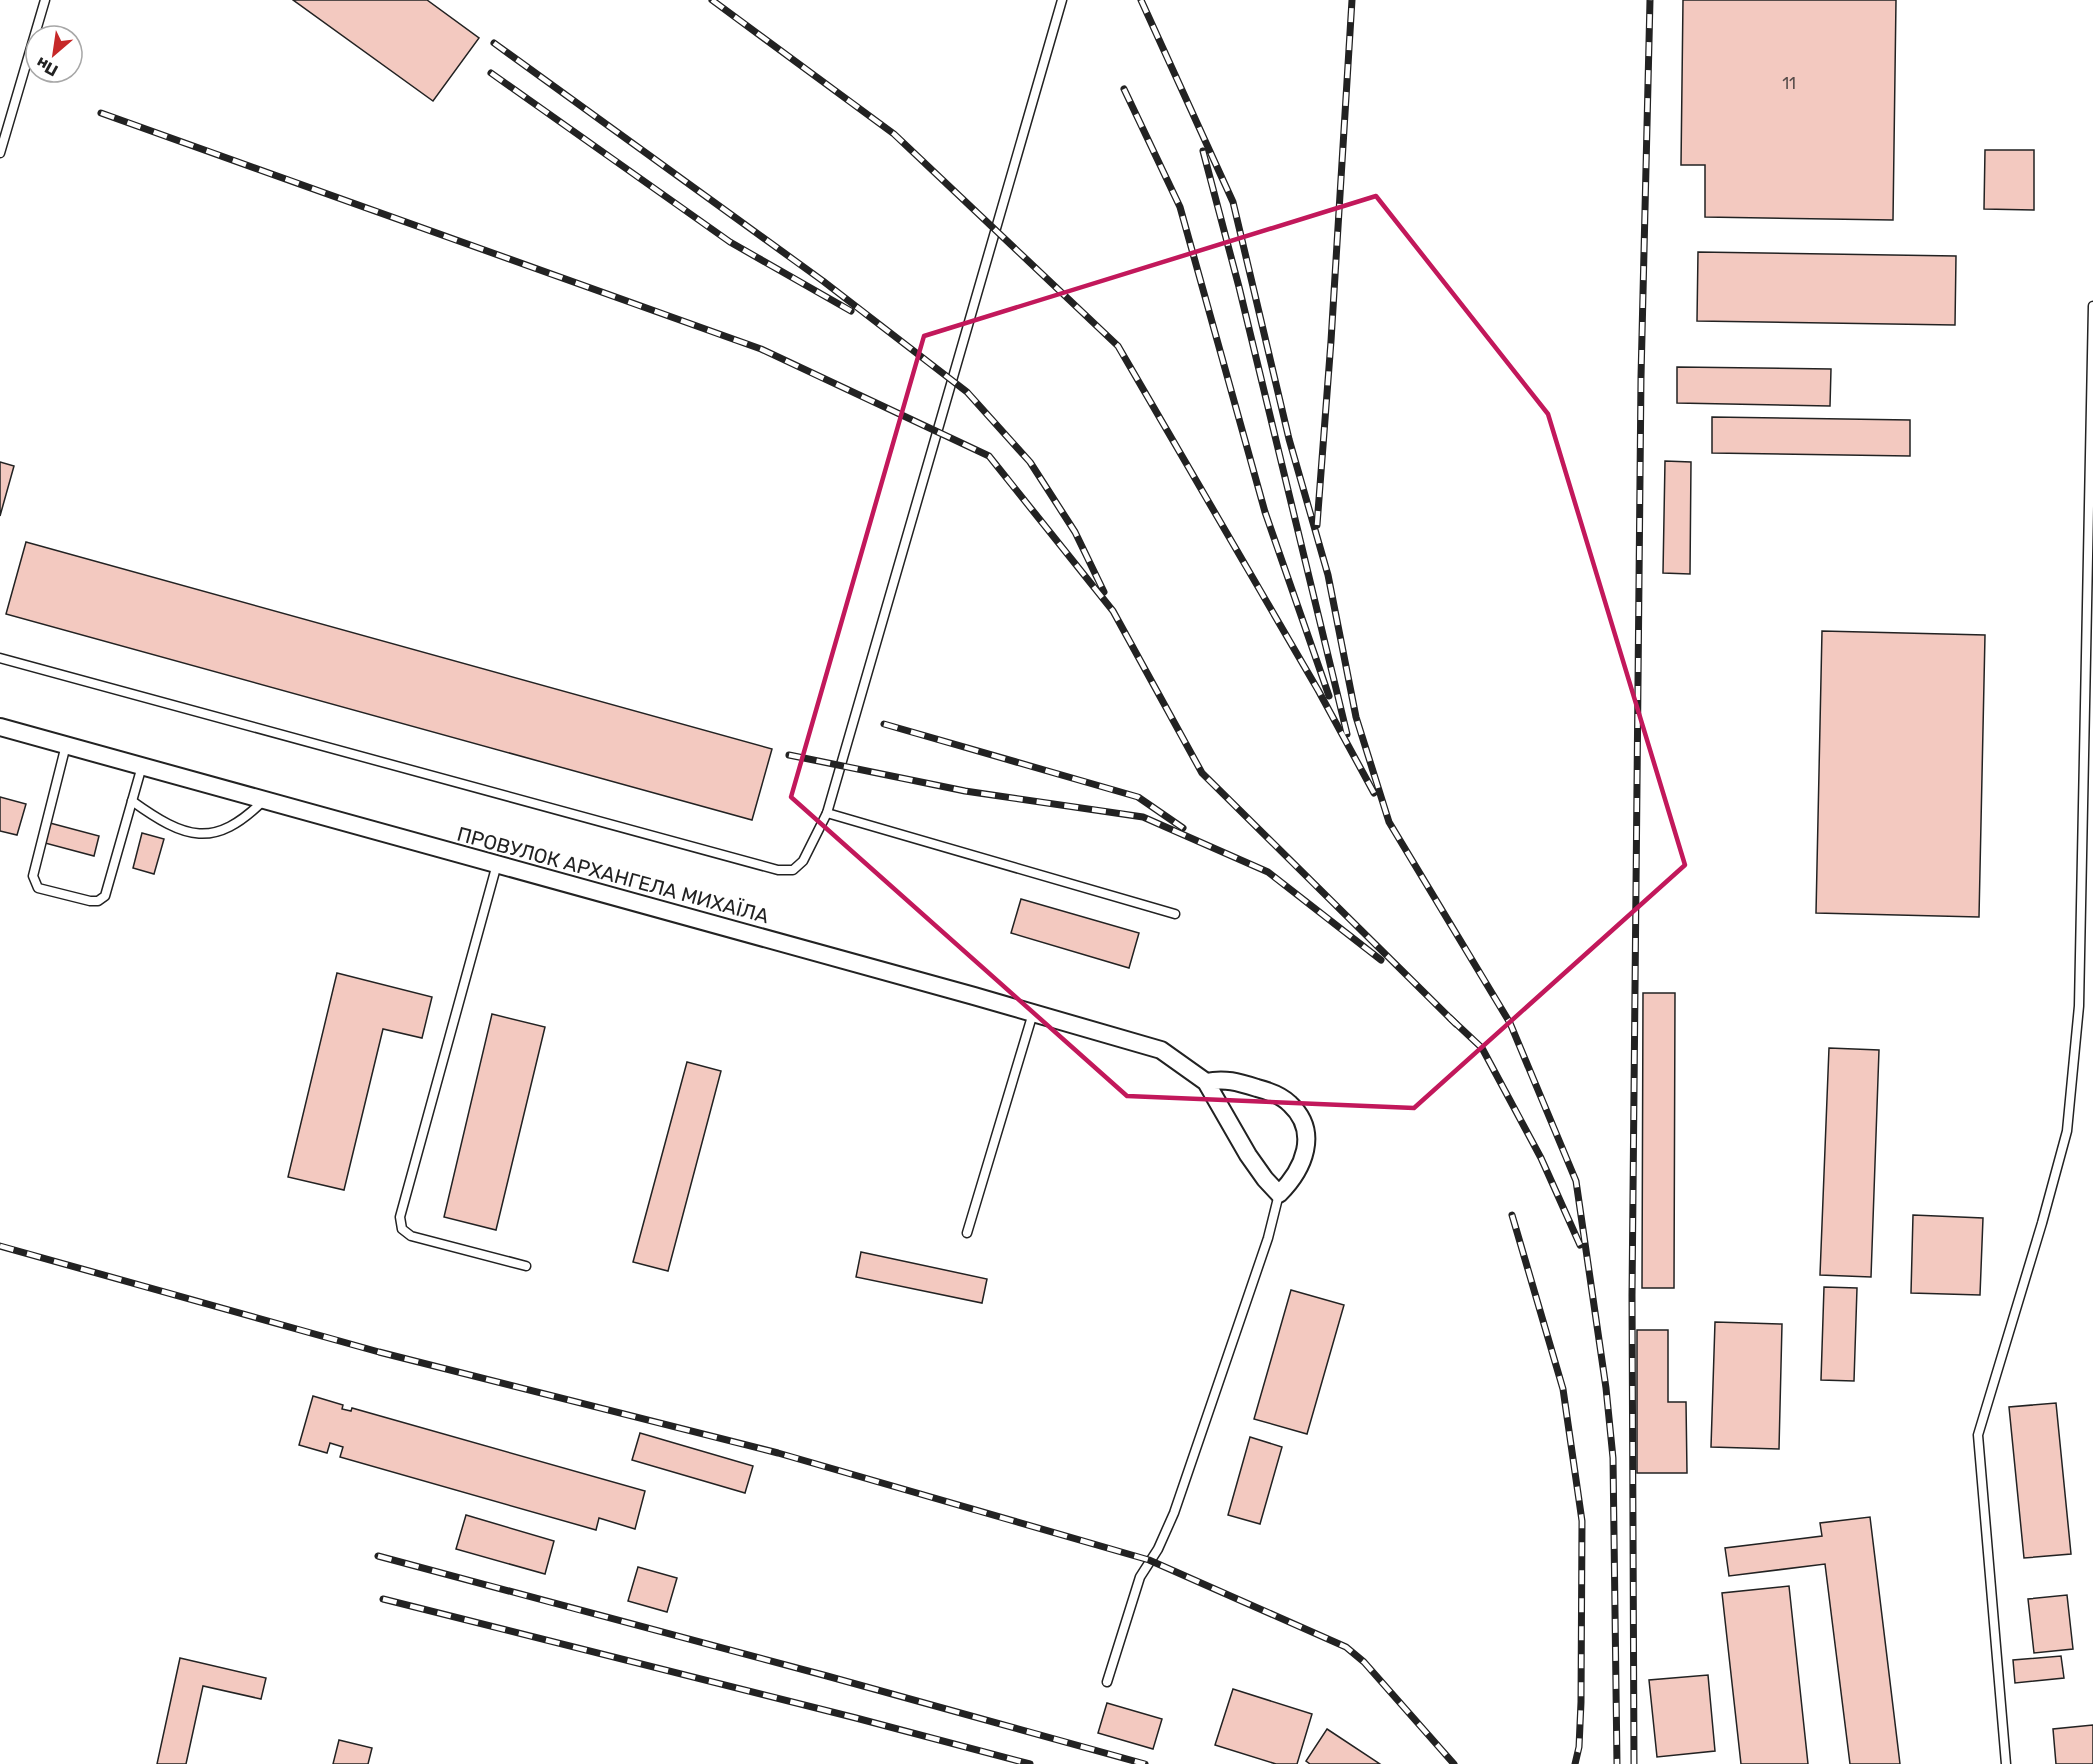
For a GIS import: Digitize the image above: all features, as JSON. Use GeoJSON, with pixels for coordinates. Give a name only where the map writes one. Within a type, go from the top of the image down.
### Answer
{"type":"FeatureCollection","features":[{"type":"Feature","properties":{"kind":"street","name":"ПРОВУЛОК АРХАНГЕЛА МИХАЇЛА"},"geometry":{"type":"LineString","coordinates":[[0,727],[1161,1050],[1206,1082],[1248,1155],[1278,1194]]}},
{"type":"Feature","properties":{"kind":"street"},"geometry":{"type":"LineString","coordinates":[[1206,1082],[1230,1080],[1276,1094],[1291,1104],[1304,1121],[1308,1142],[1302,1160],[1289,1184],[1278,1194]]}},
{"type":"Feature","properties":{"kind":"lane"},"geometry":{"type":"LineString","coordinates":[[0,153],[45,0]]}},
{"type":"Feature","properties":{"kind":"lane"},"geometry":{"type":"LineString","coordinates":[[0,658],[778,870],[793,870],[803,861],[827,813],[1062,0]]}},
{"type":"Feature","properties":{"kind":"lane"},"geometry":{"type":"LineString","coordinates":[[2006,1764],[1978,1435],[2042,1223],[2067,1131],[2079,1006],[2093,306]]}},
{"type":"Feature","properties":{"kind":"lane"},"geometry":{"type":"LineString","coordinates":[[66,745],[33,876],[38,888],[90,901],[98,901],[105,896],[142,766]]}},
{"type":"Feature","properties":{"kind":"lane"},"geometry":{"type":"LineString","coordinates":[[132,801],[153,816],[184,832],[204,834],[224,831],[245,819],[264,800]]}},
{"type":"Feature","properties":{"kind":"lane"},"geometry":{"type":"LineString","coordinates":[[827,813],[1175,914]]}},
{"type":"Feature","properties":{"kind":"lane"},"geometry":{"type":"LineString","coordinates":[[497,864],[400,1217],[402,1229],[411,1236],[526,1266]]}},
{"type":"Feature","properties":{"kind":"lane"},"geometry":{"type":"LineString","coordinates":[[966,1233],[1034,1013]]}},
{"type":"Feature","properties":{"kind":"lane"},"geometry":{"type":"LineString","coordinates":[[1107,1682],[1140,1577],[1158,1549],[1174,1513],[1268,1238],[1278,1194]]}},
{"type":"Feature","properties":{"kind":"highlighted area"},"geometry":{"type":"Polygon","coordinates":[[[1376,196],[1548,414],[1685,865],[1414,1108],[1127,1096],[791,797],[924,336],[1376,196]]]}},
{"type":"Feature","properties":{"kind":"building"},"geometry":{"type":"Polygon","coordinates":[[[293,0],[427,0],[479,38],[433,101],[293,0]]]}},
{"type":"Feature","properties":{"kind":"building"},"geometry":{"type":"Polygon","coordinates":[[[1683,0],[1896,0],[1893,220],[1705,217],[1705,165],[1681,165],[1683,0]]]}},
{"type":"Feature","properties":{"kind":"building"},"geometry":{"type":"Polygon","coordinates":[[[1985,150],[2034,150],[2034,210],[1984,209],[1985,150]]]}},
{"type":"Feature","properties":{"kind":"building"},"geometry":{"type":"Polygon","coordinates":[[[1698,252],[1956,256],[1955,325],[1697,321],[1698,252]]]}},
{"type":"Feature","properties":{"kind":"building"},"geometry":{"type":"Polygon","coordinates":[[[1677,367],[1831,369],[1830,406],[1677,403],[1677,367]]]}},
{"type":"Feature","properties":{"kind":"building"},"geometry":{"type":"Polygon","coordinates":[[[1712,417],[1910,420],[1910,456],[1712,453],[1712,417]]]}},
{"type":"Feature","properties":{"kind":"building"},"geometry":{"type":"Polygon","coordinates":[[[1665,461],[1691,462],[1690,574],[1663,573],[1665,461]]]}},
{"type":"Feature","properties":{"kind":"building"},"geometry":{"type":"Polygon","coordinates":[[[0,462],[14,466],[0,516],[0,462]]]}},
{"type":"Feature","properties":{"kind":"building"},"geometry":{"type":"Polygon","coordinates":[[[26,542],[772,749],[752,820],[6,614],[26,542]]]}},
{"type":"Feature","properties":{"kind":"building"},"geometry":{"type":"Polygon","coordinates":[[[1822,631],[1985,635],[1979,917],[1816,913],[1822,631]]]}},
{"type":"Feature","properties":{"kind":"building"},"geometry":{"type":"Polygon","coordinates":[[[0,797],[26,804],[17,835],[0,831],[0,797]]]}},
{"type":"Feature","properties":{"kind":"building"},"geometry":{"type":"Polygon","coordinates":[[[50,823],[99,836],[94,856],[45,843],[50,823]]]}},
{"type":"Feature","properties":{"kind":"building"},"geometry":{"type":"Polygon","coordinates":[[[142,833],[164,839],[154,874],[133,868],[142,833]]]}},
{"type":"Feature","properties":{"kind":"building"},"geometry":{"type":"Polygon","coordinates":[[[1021,899],[1139,933],[1129,968],[1011,933],[1021,899]]]}},
{"type":"Feature","properties":{"kind":"building"},"geometry":{"type":"Polygon","coordinates":[[[337,973],[432,997],[422,1038],[383,1029],[344,1190],[288,1177],[337,973]]]}},
{"type":"Feature","properties":{"kind":"building"},"geometry":{"type":"Polygon","coordinates":[[[1643,993],[1675,993],[1674,1288],[1642,1288],[1643,993]]]}},
{"type":"Feature","properties":{"kind":"building"},"geometry":{"type":"Polygon","coordinates":[[[492,1014],[545,1027],[496,1230],[444,1217],[492,1014]]]}},
{"type":"Feature","properties":{"kind":"building"},"geometry":{"type":"Polygon","coordinates":[[[1829,1048],[1879,1050],[1871,1277],[1820,1275],[1829,1048]]]}},
{"type":"Feature","properties":{"kind":"building"},"geometry":{"type":"Polygon","coordinates":[[[687,1062],[721,1071],[668,1271],[633,1262],[687,1062]]]}},
{"type":"Feature","properties":{"kind":"building"},"geometry":{"type":"Polygon","coordinates":[[[1913,1215],[1983,1218],[1980,1295],[1911,1293],[1913,1215]]]}},
{"type":"Feature","properties":{"kind":"building"},"geometry":{"type":"Polygon","coordinates":[[[861,1252],[987,1279],[982,1303],[856,1277],[861,1252]]]}},
{"type":"Feature","properties":{"kind":"building"},"geometry":{"type":"Polygon","coordinates":[[[1824,1287],[1857,1288],[1854,1381],[1821,1380],[1824,1287]]]}},
{"type":"Feature","properties":{"kind":"building"},"geometry":{"type":"Polygon","coordinates":[[[1291,1290],[1344,1305],[1307,1434],[1254,1419],[1291,1290]]]}},
{"type":"Feature","properties":{"kind":"building"},"geometry":{"type":"Polygon","coordinates":[[[1715,1322],[1782,1324],[1779,1449],[1711,1447],[1715,1322]]]}},
{"type":"Feature","properties":{"kind":"building"},"geometry":{"type":"Polygon","coordinates":[[[1637,1330],[1668,1330],[1668,1402],[1686,1402],[1687,1473],[1637,1473],[1637,1330]]]}},
{"type":"Feature","properties":{"kind":"building"},"geometry":{"type":"Polygon","coordinates":[[[313,1396],[343,1405],[342,1409],[351,1411],[352,1408],[645,1491],[635,1529],[599,1518],[596,1530],[340,1457],[343,1447],[330,1443],[327,1453],[299,1445],[313,1396]]]}},
{"type":"Feature","properties":{"kind":"building"},"geometry":{"type":"Polygon","coordinates":[[[2056,1403],[2071,1554],[2024,1558],[2009,1407],[2056,1403]]]}},
{"type":"Feature","properties":{"kind":"building"},"geometry":{"type":"Polygon","coordinates":[[[640,1433],[753,1466],[745,1493],[632,1460],[640,1433]]]}},
{"type":"Feature","properties":{"kind":"building"},"geometry":{"type":"Polygon","coordinates":[[[1250,1437],[1282,1447],[1260,1524],[1228,1515],[1250,1437]]]}},
{"type":"Feature","properties":{"kind":"building"},"geometry":{"type":"Polygon","coordinates":[[[466,1515],[554,1541],[545,1574],[456,1549],[466,1515]]]}},
{"type":"Feature","properties":{"kind":"building"},"geometry":{"type":"Polygon","coordinates":[[[1870,1517],[1900,1764],[1850,1764],[1825,1564],[1729,1576],[1725,1548],[1822,1536],[1820,1523],[1870,1517]]]}},
{"type":"Feature","properties":{"kind":"building"},"geometry":{"type":"Polygon","coordinates":[[[638,1567],[677,1578],[667,1612],[628,1601],[638,1567]]]}},
{"type":"Feature","properties":{"kind":"building"},"geometry":{"type":"Polygon","coordinates":[[[1789,1586],[1808,1764],[1741,1764],[1722,1593],[1789,1586]]]}},
{"type":"Feature","properties":{"kind":"building"},"geometry":{"type":"Polygon","coordinates":[[[2067,1595],[2073,1649],[2034,1653],[2028,1599],[2067,1595]]]}},
{"type":"Feature","properties":{"kind":"building"},"geometry":{"type":"Polygon","coordinates":[[[2061,1656],[2064,1678],[2015,1683],[2013,1660],[2061,1656]]]}},
{"type":"Feature","properties":{"kind":"building"},"geometry":{"type":"Polygon","coordinates":[[[180,1658],[266,1678],[261,1699],[203,1686],[186,1764],[157,1764],[180,1658]]]}},
{"type":"Feature","properties":{"kind":"building"},"geometry":{"type":"Polygon","coordinates":[[[1708,1675],[1715,1751],[1657,1757],[1649,1680],[1708,1675]]]}},
{"type":"Feature","properties":{"kind":"building"},"geometry":{"type":"Polygon","coordinates":[[[1233,1689],[1312,1714],[1297,1764],[1276,1764],[1215,1745],[1233,1689]]]}},
{"type":"Feature","properties":{"kind":"building"},"geometry":{"type":"Polygon","coordinates":[[[1107,1703],[1162,1719],[1153,1749],[1098,1733],[1107,1703]]]}},
{"type":"Feature","properties":{"kind":"building"},"geometry":{"type":"Polygon","coordinates":[[[2093,1725],[2093,1764],[2056,1764],[2053,1729],[2093,1725]]]}},
{"type":"Feature","properties":{"kind":"building"},"geometry":{"type":"Polygon","coordinates":[[[1327,1729],[1380,1764],[1310,1764],[1306,1761],[1327,1729]]]}},
{"type":"Feature","properties":{"kind":"building"},"geometry":{"type":"Polygon","coordinates":[[[339,1740],[372,1748],[368,1764],[333,1764],[339,1740]]]}},
{"type":"Feature","properties":{"kind":"railway"},"geometry":{"type":"LineString","coordinates":[[712,0],[894,134],[1118,346],[1318,690],[1374,793]]}},
{"type":"Feature","properties":{"kind":"railway"},"geometry":{"type":"LineString","coordinates":[[1141,0],[1233,202],[1289,439],[1328,575],[1356,717],[1389,822],[1510,1023],[1576,1181],[1606,1388],[1613,1458],[1617,1764]]}},
{"type":"Feature","properties":{"kind":"railway"},"geometry":{"type":"LineString","coordinates":[[1317,525],[1352,0]]}},
{"type":"Feature","properties":{"kind":"railway"},"geometry":{"type":"LineString","coordinates":[[1634,1764],[1632,1296],[1641,377],[1650,0]]}},
{"type":"Feature","properties":{"kind":"railway"},"geometry":{"type":"LineString","coordinates":[[494,43],[823,281],[967,392],[1030,462],[1075,532],[1104,592]]}},
{"type":"Feature","properties":{"kind":"railway"},"geometry":{"type":"LineString","coordinates":[[491,73],[730,242],[851,311]]}},
{"type":"Feature","properties":{"kind":"railway"},"geometry":{"type":"LineString","coordinates":[[1124,89],[1180,207],[1265,512],[1329,696]]}},
{"type":"Feature","properties":{"kind":"railway"},"geometry":{"type":"LineString","coordinates":[[101,113],[761,349],[989,456],[1113,611],[1202,773],[1456,1024]]}},
{"type":"Feature","properties":{"kind":"railway"},"geometry":{"type":"LineString","coordinates":[[1203,151],[1239,287],[1347,734]]}},
{"type":"Feature","properties":{"kind":"railway"},"geometry":{"type":"LineString","coordinates":[[884,724],[1138,797],[1183,828]]}},
{"type":"Feature","properties":{"kind":"railway"},"geometry":{"type":"LineString","coordinates":[[789,755],[965,791],[1143,817],[1268,872],[1381,960]]}},
{"type":"Feature","properties":{"kind":"railway"},"geometry":{"type":"LineString","coordinates":[[1450,1018],[1482,1048],[1541,1158],[1580,1245]]}},
{"type":"Feature","properties":{"kind":"railway"},"geometry":{"type":"LineString","coordinates":[[1512,1215],[1563,1389],[1582,1521],[1581,1702],[1579,1747],[1575,1764]]}},
{"type":"Feature","properties":{"kind":"railway"},"geometry":{"type":"LineString","coordinates":[[0,1246],[379,1352],[778,1453],[1149,1560],[1346,1647],[1364,1662],[1454,1764]]}},
{"type":"Feature","properties":{"kind":"railway"},"geometry":{"type":"LineString","coordinates":[[378,1556],[1145,1764]]}},
{"type":"Feature","properties":{"kind":"railway"},"geometry":{"type":"LineString","coordinates":[[383,1599],[1030,1764]]}}]}
